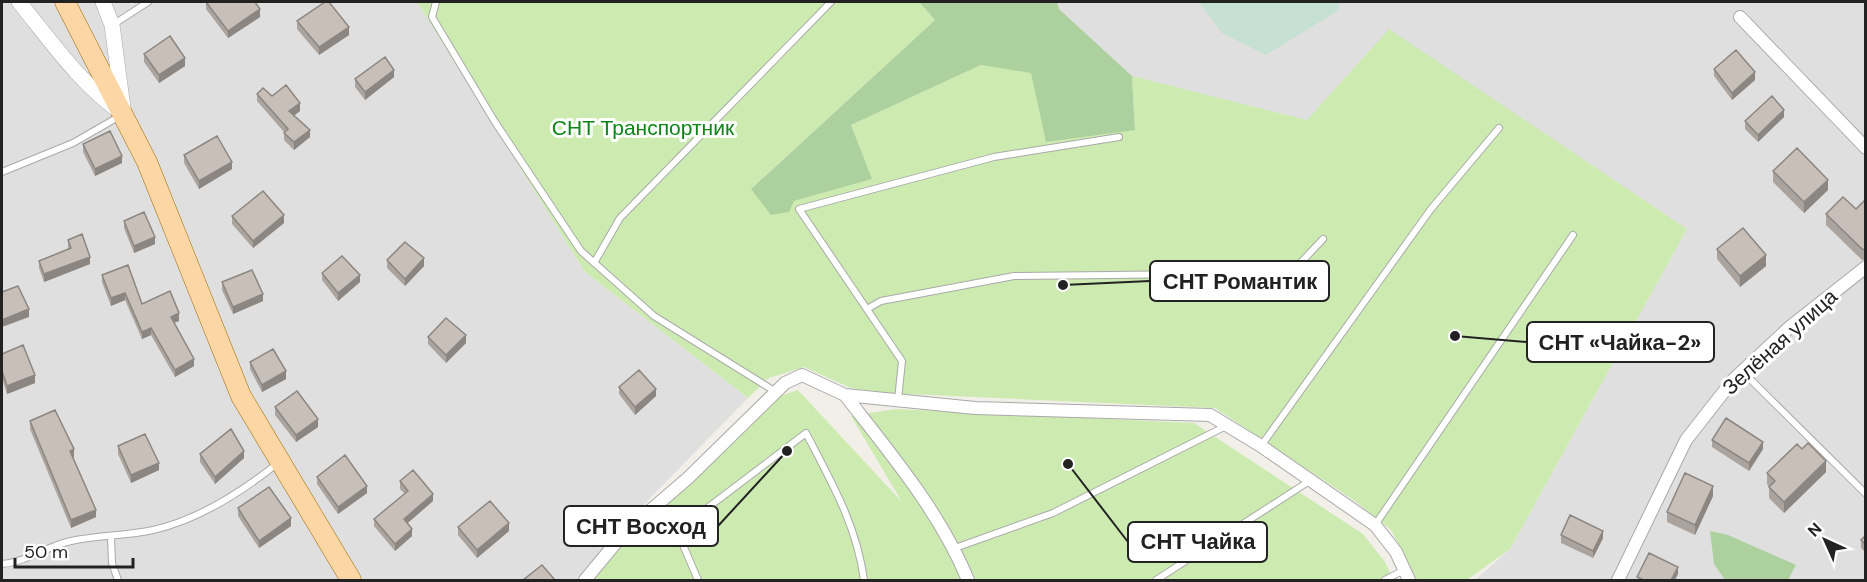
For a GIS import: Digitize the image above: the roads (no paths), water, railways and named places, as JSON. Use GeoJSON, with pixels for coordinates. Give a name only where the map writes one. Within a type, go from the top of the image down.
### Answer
{"type":"FeatureCollection","features":[{"type":"Feature","properties":{"kind":"main road"},"geometry":{"type":"LineString","coordinates":[[66,2],[123,114],[170,216],[237,386],[351,580]]}},
{"type":"Feature","properties":{"kind":"street"},"geometry":{"type":"LineString","coordinates":[[19,2],[73,69],[101,99],[123,114]]}},
{"type":"Feature","properties":{"kind":"street"},"geometry":{"type":"LineString","coordinates":[[104,2],[112,25],[123,114]]}},
{"type":"Feature","properties":{"kind":"street"},"geometry":{"type":"LineString","coordinates":[[1740,17],[1866,147]]}},
{"type":"Feature","properties":{"kind":"street","name":"Зелёная улица"},"geometry":{"type":"LineString","coordinates":[[1618,580],[1686,440],[1742,371],[1790,327],[1866,267]]}},
{"type":"Feature","properties":{"kind":"street"},"geometry":{"type":"LineString","coordinates":[[585,580],[624,532],[688,478],[784,383],[802,375],[845,395],[898,401],[975,408],[1210,414],[1261,446],[1375,525],[1396,552],[1406,575]]}},
{"type":"Feature","properties":{"kind":"street"},"geometry":{"type":"LineString","coordinates":[[845,395],[900,466],[955,548],[968,580]]}},
{"type":"Feature","properties":{"kind":"lane"},"geometry":{"type":"LineString","coordinates":[[112,25],[148,2]]}},
{"type":"Feature","properties":{"kind":"lane"},"geometry":{"type":"LineString","coordinates":[[436,2],[432,17],[495,122],[582,251],[654,316],[776,392]]}},
{"type":"Feature","properties":{"kind":"lane"},"geometry":{"type":"LineString","coordinates":[[594,263],[620,218],[831,2]]}},
{"type":"Feature","properties":{"kind":"lane"},"geometry":{"type":"LineString","coordinates":[[2,172],[73,143],[123,114]]}},
{"type":"Feature","properties":{"kind":"lane"},"geometry":{"type":"LineString","coordinates":[[1261,446],[1431,209],[1499,128]]}},
{"type":"Feature","properties":{"kind":"lane"},"geometry":{"type":"LineString","coordinates":[[898,401],[902,361],[799,209],[994,157],[1119,137]]}},
{"type":"Feature","properties":{"kind":"lane"},"geometry":{"type":"LineString","coordinates":[[1375,525],[1573,235]]}},
{"type":"Feature","properties":{"kind":"lane"},"geometry":{"type":"LineString","coordinates":[[867,309],[881,301],[1014,276],[1291,273],[1323,239]]}},
{"type":"Feature","properties":{"kind":"lane"},"geometry":{"type":"LineString","coordinates":[[1742,371],[1866,494]]}},
{"type":"Feature","properties":{"kind":"lane"},"geometry":{"type":"LineString","coordinates":[[955,548],[1053,513],[1228,425]]}},
{"type":"Feature","properties":{"kind":"lane"},"geometry":{"type":"LineString","coordinates":[[698,580],[677,531],[806,432],[849,517],[860,551],[864,580]]}},
{"type":"Feature","properties":{"kind":"lane"},"geometry":{"type":"LineString","coordinates":[[2,564],[15,562],[70,541],[155,530],[187,519],[254,483],[280,461]]}},
{"type":"Feature","properties":{"kind":"lane"},"geometry":{"type":"LineString","coordinates":[[1156,580],[1311,480]]}},
{"type":"Feature","properties":{"kind":"lane"},"geometry":{"type":"LineString","coordinates":[[111,537],[112,563],[118,580]]}},
{"type":"Feature","properties":{"kind":"lane"},"geometry":{"type":"LineString","coordinates":[[1385,580],[1406,575]]}},
{"type":"Feature","properties":{"kind":"place","name":"СНТ Романтик"},"geometry":{"type":"Point","coordinates":[1063,285]}},
{"type":"Feature","properties":{"kind":"place","name":"СНТ «Чайка-2»"},"geometry":{"type":"Point","coordinates":[1455,336]}},
{"type":"Feature","properties":{"kind":"place","name":"СНТ Восход"},"geometry":{"type":"Point","coordinates":[787,451]}},
{"type":"Feature","properties":{"kind":"place","name":"СНТ Чайка"},"geometry":{"type":"Point","coordinates":[1068,464]}},
{"type":"Feature","properties":{"kind":"park label","name":"СНТ Транспортник"},"geometry":{"type":"Point","coordinates":[643,128]}}]}
